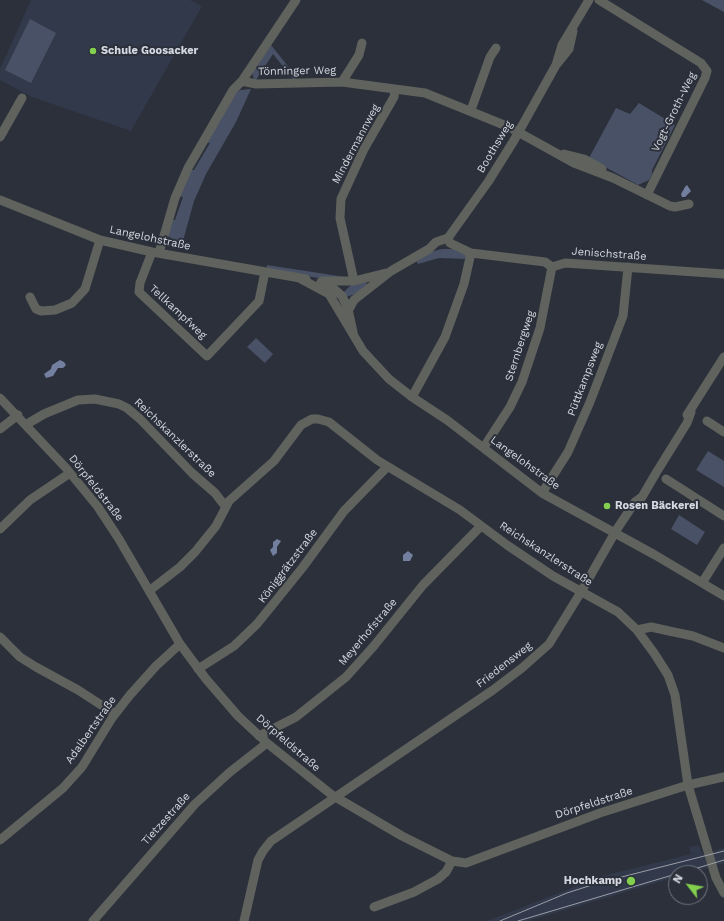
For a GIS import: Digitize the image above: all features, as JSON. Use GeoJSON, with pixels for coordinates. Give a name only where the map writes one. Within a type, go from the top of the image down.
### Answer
{"type":"FeatureCollection","features":[{"type":"Feature","properties":{"kind":"street"},"geometry":{"type":"LineString","coordinates":[[242,81],[296,0]]}},
{"type":"Feature","properties":{"kind":"street","name":"Boothsweg"},"geometry":{"type":"LineString","coordinates":[[449,241],[488,182],[556,64],[568,49],[573,29],[590,0]]}},
{"type":"Feature","properties":{"kind":"street","name":"Vogt-Groth-Weg"},"geometry":{"type":"LineString","coordinates":[[599,0],[701,63],[707,71],[705,78],[647,195]]}},
{"type":"Feature","properties":{"kind":"street"},"geometry":{"type":"LineString","coordinates":[[342,82],[359,55],[362,43]]}},
{"type":"Feature","properties":{"kind":"street"},"geometry":{"type":"LineString","coordinates":[[471,110],[488,62],[496,48]]}},
{"type":"Feature","properties":{"kind":"street","name":"Tönninger Weg"},"geometry":{"type":"LineString","coordinates":[[155,253],[185,174],[227,99],[242,81],[256,84],[342,82],[425,93],[471,110],[557,152],[574,163],[613,178],[675,207],[689,204]]}},
{"type":"Feature","properties":{"kind":"street","name":"Mindermannweg"},"geometry":{"type":"LineString","coordinates":[[354,281],[340,218],[341,199],[364,149],[394,97],[395,89]]}},
{"type":"Feature","properties":{"kind":"street"},"geometry":{"type":"LineString","coordinates":[[0,137],[22,98]]}},
{"type":"Feature","properties":{"kind":"street","name":"Langelohstraße"},"geometry":{"type":"LineString","coordinates":[[0,200],[100,240],[155,253],[319,281],[341,297],[348,311],[354,335]]}},
{"type":"Feature","properties":{"kind":"street"},"geometry":{"type":"LineString","coordinates":[[30,297],[36,309],[42,311],[55,310],[72,302],[86,285],[100,240]]}},
{"type":"Feature","properties":{"kind":"street"},"geometry":{"type":"LineString","coordinates":[[348,311],[351,304],[357,298],[391,272],[429,249],[436,242],[449,241]]}},
{"type":"Feature","properties":{"kind":"street","name":"Jenischstraße"},"geometry":{"type":"LineString","coordinates":[[449,241],[471,253],[545,262],[552,267],[565,263],[724,274]]}},
{"type":"Feature","properties":{"kind":"street","name":"Tellkampfweg"},"geometry":{"type":"LineString","coordinates":[[155,253],[140,283],[139,292],[207,356],[259,302],[265,272]]}},
{"type":"Feature","properties":{"kind":"street"},"geometry":{"type":"LineString","coordinates":[[412,397],[441,346],[464,284],[471,253]]}},
{"type":"Feature","properties":{"kind":"street","name":"Sternbergweg"},"geometry":{"type":"LineString","coordinates":[[484,448],[510,407],[522,382],[540,328],[552,267]]}},
{"type":"Feature","properties":{"kind":"street","name":"Püttkampsweg"},"geometry":{"type":"LineString","coordinates":[[542,493],[568,452],[590,402],[623,316],[628,268]]}},
{"type":"Feature","properties":{"kind":"street"},"geometry":{"type":"LineString","coordinates":[[319,281],[354,281],[391,272]]}},
{"type":"Feature","properties":{"kind":"street","name":"Langelohstraße"},"geometry":{"type":"LineString","coordinates":[[301,279],[330,294],[347,326],[363,351],[396,384],[412,397],[484,448],[542,493],[702,582],[724,596]]}},
{"type":"Feature","properties":{"kind":"street"},"geometry":{"type":"LineString","coordinates":[[337,307],[341,297],[354,281]]}},
{"type":"Feature","properties":{"kind":"street"},"geometry":{"type":"LineString","coordinates":[[330,294],[341,297],[357,298]]}},
{"type":"Feature","properties":{"kind":"street","name":"Friedensweg"},"geometry":{"type":"LineString","coordinates":[[244,921],[258,860],[263,851],[277,837],[488,694],[522,668],[549,644],[581,592],[614,533],[635,502],[642,497],[686,423],[690,412],[724,357]]}},
{"type":"Feature","properties":{"kind":"street","name":"Dörpfeldstraße"},"geometry":{"type":"LineString","coordinates":[[0,398],[27,424],[70,473],[109,522],[180,644],[198,669],[238,716],[266,743],[335,798],[378,824],[452,861],[460,863],[474,862],[555,828],[688,785],[724,778]]}},
{"type":"Feature","properties":{"kind":"street","name":"Reichskanzlerstraße"},"geometry":{"type":"LineString","coordinates":[[27,424],[44,414],[71,402],[90,399],[114,402],[135,413],[192,473],[215,493],[225,506],[235,494],[260,475],[274,460],[301,425],[312,419],[329,422],[387,467],[456,508],[525,558],[581,592],[618,612],[637,630],[654,652],[668,675],[675,695],[688,785],[716,878],[724,893]]}},
{"type":"Feature","properties":{"kind":"street"},"geometry":{"type":"LineString","coordinates":[[0,429],[18,415]]}},
{"type":"Feature","properties":{"kind":"street"},"geometry":{"type":"LineString","coordinates":[[707,422],[724,432]]}},
{"type":"Feature","properties":{"kind":"street","name":"Königgrätzstraße"},"geometry":{"type":"LineString","coordinates":[[198,669],[234,646],[258,624],[303,567],[344,511],[387,467]]}},
{"type":"Feature","properties":{"kind":"street"},"geometry":{"type":"LineString","coordinates":[[0,529],[30,500],[70,473]]}},
{"type":"Feature","properties":{"kind":"street"},"geometry":{"type":"LineString","coordinates":[[666,479],[724,516]]}},
{"type":"Feature","properties":{"kind":"street","name":"Reichskanzlerstraße"},"geometry":{"type":"LineString","coordinates":[[215,493],[235,494]]}},
{"type":"Feature","properties":{"kind":"street"},"geometry":{"type":"LineString","coordinates":[[148,591],[180,567],[195,552],[216,526],[225,506]]}},
{"type":"Feature","properties":{"kind":"street","name":"Meyerhofstraße"},"geometry":{"type":"LineString","coordinates":[[259,736],[296,718],[346,677],[432,575],[481,526]]}},
{"type":"Feature","properties":{"kind":"street"},"geometry":{"type":"LineString","coordinates":[[702,582],[724,548]]}},
{"type":"Feature","properties":{"kind":"street"},"geometry":{"type":"LineString","coordinates":[[637,630],[651,627],[693,636],[724,648]]}},
{"type":"Feature","properties":{"kind":"street"},"geometry":{"type":"LineString","coordinates":[[0,637],[26,660],[83,693],[115,714]]}},
{"type":"Feature","properties":{"kind":"street","name":"Adalbertstraße"},"geometry":{"type":"LineString","coordinates":[[0,840],[68,782],[82,767],[115,714],[141,682],[180,644]]}},
{"type":"Feature","properties":{"kind":"street","name":"Tietzestraße"},"geometry":{"type":"LineString","coordinates":[[93,921],[195,804],[230,772],[266,743]]}},
{"type":"Feature","properties":{"kind":"street"},"geometry":{"type":"LineString","coordinates":[[374,908],[414,892],[438,879],[446,872],[452,861]]}},
{"type":"Feature","properties":{"kind":"shaded area","name":"Schule Goosacker"},"geometry":{"type":"Polygon","coordinates":[[[31,0],[190,0],[202,6],[131,131],[32,97],[0,80],[0,69],[31,0]]]}},
{"type":"Feature","properties":{"kind":"shaded area"},"geometry":{"type":"Polygon","coordinates":[[[702,0],[724,0],[724,12],[702,0]]]}},
{"type":"Feature","properties":{"kind":"shaded area"},"geometry":{"type":"Polygon","coordinates":[[[30,19],[56,33],[31,83],[5,70],[30,19]]]}},
{"type":"Feature","properties":{"kind":"shaded area"},"geometry":{"type":"Polygon","coordinates":[[[271,45],[299,80],[294,80],[273,54],[256,80],[254,80],[252,72],[271,45]]]}},
{"type":"Feature","properties":{"kind":"shaded area"},"geometry":{"type":"Polygon","coordinates":[[[251,89],[236,122],[206,174],[194,201],[181,248],[169,246],[170,237],[166,236],[171,220],[175,220],[183,197],[179,196],[190,170],[194,170],[210,143],[205,142],[231,97],[240,90],[251,89]]]}},
{"type":"Feature","properties":{"kind":"shaded area"},"geometry":{"type":"Polygon","coordinates":[[[639,103],[675,125],[652,170],[649,180],[638,185],[589,158],[616,108],[630,114],[639,103]]]}},
{"type":"Feature","properties":{"kind":"shaded area"},"geometry":{"type":"Polygon","coordinates":[[[687,185],[691,191],[685,197],[682,197],[681,194],[687,185]]]}},
{"type":"Feature","properties":{"kind":"shaded area"},"geometry":{"type":"Polygon","coordinates":[[[442,249],[455,249],[466,254],[467,259],[439,258],[418,264],[416,260],[430,252],[442,249]]]}},
{"type":"Feature","properties":{"kind":"shaded area"},"geometry":{"type":"Polygon","coordinates":[[[267,265],[345,277],[319,278],[266,270],[267,265]]]}},
{"type":"Feature","properties":{"kind":"shaded area"},"geometry":{"type":"Polygon","coordinates":[[[366,282],[368,286],[356,294],[345,297],[343,293],[351,285],[366,282]]]}},
{"type":"Feature","properties":{"kind":"shaded area"},"geometry":{"type":"Polygon","coordinates":[[[256,338],[273,354],[265,363],[247,347],[256,338]]]}},
{"type":"Feature","properties":{"kind":"shaded area"},"geometry":{"type":"Polygon","coordinates":[[[60,360],[66,365],[63,368],[58,368],[53,376],[46,378],[44,374],[51,369],[52,365],[60,360]]]}},
{"type":"Feature","properties":{"kind":"shaded area"},"geometry":{"type":"Polygon","coordinates":[[[708,451],[724,461],[724,487],[696,470],[708,451]]]}},
{"type":"Feature","properties":{"kind":"shaded area"},"geometry":{"type":"Polygon","coordinates":[[[679,515],[705,532],[697,545],[671,529],[679,515]]]}},
{"type":"Feature","properties":{"kind":"shaded area"},"geometry":{"type":"Polygon","coordinates":[[[277,539],[281,541],[277,547],[277,553],[273,556],[270,550],[273,547],[273,542],[277,539]]]}},
{"type":"Feature","properties":{"kind":"shaded area"},"geometry":{"type":"Polygon","coordinates":[[[408,551],[413,555],[410,561],[403,561],[403,555],[408,551]]]}},
{"type":"Feature","properties":{"kind":"shaded area"},"geometry":{"type":"Polygon","coordinates":[[[698,845],[703,854],[724,848],[724,863],[708,868],[708,865],[668,865],[668,879],[528,921],[487,921],[602,876],[691,854],[689,847],[698,845]]]}},
{"type":"Feature","properties":{"kind":"tram line"},"geometry":{"type":"LineString","coordinates":[[500,921],[567,893],[598,883],[724,851]]}},
{"type":"Feature","properties":{"kind":"tram line"},"geometry":{"type":"LineString","coordinates":[[707,865],[724,860]]}},
{"type":"Feature","properties":{"kind":"tram line"},"geometry":{"type":"LineString","coordinates":[[518,921],[668,876]]}},
{"type":"Feature","properties":{"kind":"place","name":"Schule Goosacker"},"geometry":{"type":"Point","coordinates":[93,51]}},
{"type":"Feature","properties":{"kind":"place","name":"Rosen Bäckerei"},"geometry":{"type":"Point","coordinates":[607,506]}},
{"type":"Feature","properties":{"kind":"place","name":"Hochkamp"},"geometry":{"type":"Point","coordinates":[631,881]}}]}
